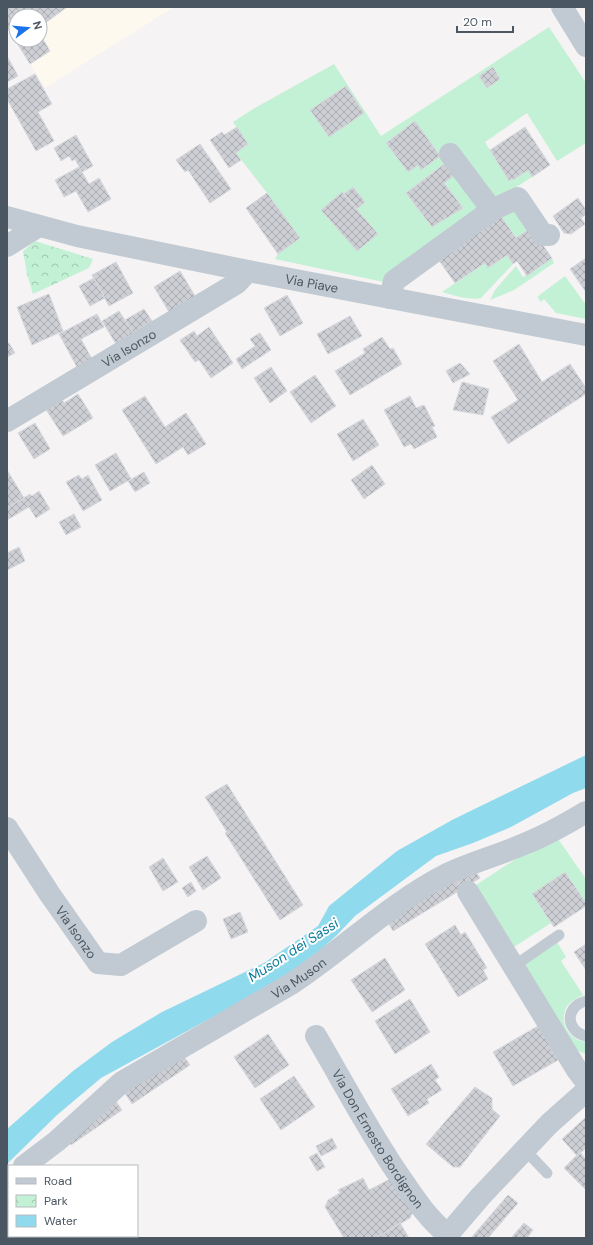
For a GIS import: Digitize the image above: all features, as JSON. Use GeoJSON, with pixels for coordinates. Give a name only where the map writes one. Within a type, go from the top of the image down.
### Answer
{"type":"FeatureCollection","features":[{"type":"Feature","properties":{"kind":"street"},"geometry":{"type":"LineString","coordinates":[[562,7],[584,37]]}},
{"type":"Feature","properties":{"kind":"street"},"geometry":{"type":"LineString","coordinates":[[450,154],[492,210]]}},
{"type":"Feature","properties":{"kind":"street"},"geometry":{"type":"LineString","coordinates":[[390,298],[394,281],[492,210],[518,198],[543,235],[549,235]]}},
{"type":"Feature","properties":{"kind":"street","name":"Via Piave"},"geometry":{"type":"LineString","coordinates":[[7,217],[76,236],[248,271],[586,334]]}},
{"type":"Feature","properties":{"kind":"street"},"geometry":{"type":"LineString","coordinates":[[7,246],[39,226]]}},
{"type":"Feature","properties":{"kind":"street","name":"Via Isonzo"},"geometry":{"type":"LineString","coordinates":[[7,421],[238,283],[248,271]]}},
{"type":"Feature","properties":{"kind":"street","name":"Via Muson"},"geometry":{"type":"LineString","coordinates":[[25,1165],[57,1141],[122,1082],[313,970],[375,921],[417,892],[447,874],[526,844],[559,828],[586,812]]}},
{"type":"Feature","properties":{"kind":"street","name":"Via Isonzo"},"geometry":{"type":"LineString","coordinates":[[7,828],[49,893],[98,963],[121,965],[196,921]]}},
{"type":"Feature","properties":{"kind":"street"},"geometry":{"type":"LineString","coordinates":[[468,892],[576,1070],[586,1082]]}},
{"type":"Feature","properties":{"kind":"street","name":"Via Don Ernesto Bordignon"},"geometry":{"type":"LineString","coordinates":[[316,1036],[382,1150],[414,1198],[446,1237],[480,1197],[549,1124],[586,1091]]}},
{"type":"Feature","properties":{"kind":"lane"},"geometry":{"type":"LineString","coordinates":[[514,966],[559,935]]}},
{"type":"Feature","properties":{"kind":"lane"},"geometry":{"type":"LineString","coordinates":[[586,1001],[575,1006],[570,1016],[572,1027],[580,1035],[586,1036]]}},
{"type":"Feature","properties":{"kind":"lane"},"geometry":{"type":"LineString","coordinates":[[525,1150],[547,1172]]}},
{"type":"Feature","properties":{"kind":"shaded area"},"geometry":{"type":"Polygon","coordinates":[[[67,7],[174,7],[45,88],[30,64],[50,51],[48,48],[48,21],[67,7]]]}},
{"type":"Feature","properties":{"kind":"green space"},"geometry":{"type":"Polygon","coordinates":[[[549,27],[586,83],[586,143],[557,161],[527,113],[485,142],[509,181],[528,170],[532,177],[493,202],[446,158],[443,165],[406,193],[432,227],[462,208],[444,183],[457,173],[483,211],[384,282],[275,259],[278,254],[299,238],[236,153],[248,144],[233,122],[253,109],[334,64],[381,136],[549,27]]]}},
{"type":"Feature","properties":{"kind":"green space"},"geometry":{"type":"Polygon","coordinates":[[[514,209],[537,237],[516,238],[501,216],[514,209]]]}},
{"type":"Feature","properties":{"kind":"green space"},"geometry":{"type":"Polygon","coordinates":[[[35,241],[93,259],[89,268],[33,294],[27,274],[23,251],[35,241]]]}},
{"type":"Feature","properties":{"kind":"green space"},"geometry":{"type":"Polygon","coordinates":[[[507,255],[513,264],[481,298],[467,298],[442,292],[485,263],[489,268],[507,255]]]}},
{"type":"Feature","properties":{"kind":"green space"},"geometry":{"type":"Polygon","coordinates":[[[552,258],[554,263],[514,290],[490,300],[495,290],[516,266],[523,277],[552,258]]]}},
{"type":"Feature","properties":{"kind":"green space"},"geometry":{"type":"Polygon","coordinates":[[[565,276],[586,305],[586,319],[556,313],[544,299],[541,302],[537,297],[565,276]]]}},
{"type":"Feature","properties":{"kind":"green space"},"geometry":{"type":"Polygon","coordinates":[[[556,836],[586,879],[586,903],[565,872],[532,894],[551,923],[514,947],[476,885],[542,842],[556,836]]]}},
{"type":"Feature","properties":{"kind":"green space"},"geometry":{"type":"Polygon","coordinates":[[[557,942],[566,957],[561,961],[583,995],[572,1001],[567,1006],[564,1019],[565,1024],[570,1034],[580,1041],[586,1042],[586,1054],[578,1051],[572,1045],[524,964],[557,942]]]}},
{"type":"Feature","properties":{"kind":"water","name":"Muson dei Sassi"},"geometry":{"type":"Polygon","coordinates":[[[586,755],[586,788],[573,793],[511,827],[473,843],[436,856],[355,916],[337,935],[306,963],[231,1007],[101,1078],[57,1115],[7,1164],[7,1129],[73,1071],[112,1042],[162,1012],[264,963],[318,926],[329,906],[397,851],[452,820],[586,755]]]}},
{"type":"Feature","properties":{"kind":"building"},"geometry":{"type":"Polygon","coordinates":[[[7,7],[67,7],[48,21],[48,8],[8,8],[8,29],[7,7]]]}},
{"type":"Feature","properties":{"kind":"building"},"geometry":{"type":"Polygon","coordinates":[[[20,48],[48,48],[50,51],[30,64],[20,48]]]}},
{"type":"Feature","properties":{"kind":"building"},"geometry":{"type":"Polygon","coordinates":[[[7,56],[18,76],[7,82],[7,56]]]}},
{"type":"Feature","properties":{"kind":"building"},"geometry":{"type":"Polygon","coordinates":[[[493,67],[500,79],[487,88],[479,76],[493,67]]]}},
{"type":"Feature","properties":{"kind":"building"},"geometry":{"type":"Polygon","coordinates":[[[35,74],[52,104],[38,112],[54,141],[36,151],[7,99],[7,89],[35,74]]]}},
{"type":"Feature","properties":{"kind":"building"},"geometry":{"type":"Polygon","coordinates":[[[346,86],[364,113],[329,137],[310,110],[346,86]]]}},
{"type":"Feature","properties":{"kind":"building"},"geometry":{"type":"Polygon","coordinates":[[[415,121],[440,156],[421,170],[418,165],[408,172],[386,143],[415,121]]]}},
{"type":"Feature","properties":{"kind":"building"},"geometry":{"type":"Polygon","coordinates":[[[237,127],[248,144],[236,153],[241,160],[229,168],[210,140],[222,132],[224,135],[237,127]]]}},
{"type":"Feature","properties":{"kind":"building"},"geometry":{"type":"Polygon","coordinates":[[[525,127],[550,165],[532,177],[528,170],[509,181],[490,150],[525,127]]]}},
{"type":"Feature","properties":{"kind":"building"},"geometry":{"type":"Polygon","coordinates":[[[76,135],[93,166],[82,172],[75,159],[72,161],[69,156],[61,161],[54,148],[76,135]]]}},
{"type":"Feature","properties":{"kind":"building"},"geometry":{"type":"Polygon","coordinates":[[[200,144],[231,189],[210,203],[188,170],[185,172],[176,160],[200,144]]]}},
{"type":"Feature","properties":{"kind":"building"},"geometry":{"type":"Polygon","coordinates":[[[448,161],[457,173],[444,183],[463,208],[432,227],[406,193],[448,161]]]}},
{"type":"Feature","properties":{"kind":"building"},"geometry":{"type":"Polygon","coordinates":[[[79,167],[89,184],[99,178],[111,199],[88,212],[76,191],[64,197],[55,180],[79,167]]]}},
{"type":"Feature","properties":{"kind":"building"},"geometry":{"type":"Polygon","coordinates":[[[353,187],[365,202],[357,209],[344,194],[353,187]]]}},
{"type":"Feature","properties":{"kind":"building"},"geometry":{"type":"Polygon","coordinates":[[[342,192],[378,234],[357,251],[321,210],[342,192]]]}},
{"type":"Feature","properties":{"kind":"building"},"geometry":{"type":"Polygon","coordinates":[[[267,193],[300,238],[278,254],[246,208],[267,193]]]}},
{"type":"Feature","properties":{"kind":"building"},"geometry":{"type":"Polygon","coordinates":[[[578,198],[586,210],[586,214],[581,218],[585,224],[571,234],[564,233],[553,216],[578,198]]]}},
{"type":"Feature","properties":{"kind":"building"},"geometry":{"type":"Polygon","coordinates":[[[501,216],[516,238],[528,230],[537,237],[552,258],[527,276],[517,261],[513,264],[507,255],[488,268],[485,263],[455,283],[438,259],[501,216]]]}},
{"type":"Feature","properties":{"kind":"building"},"geometry":{"type":"Polygon","coordinates":[[[586,258],[586,292],[570,269],[586,258]]]}},
{"type":"Feature","properties":{"kind":"building"},"geometry":{"type":"Polygon","coordinates":[[[116,262],[133,293],[109,306],[92,275],[116,262]]]}},
{"type":"Feature","properties":{"kind":"building"},"geometry":{"type":"Polygon","coordinates":[[[180,271],[195,296],[169,312],[154,287],[180,271]]]}},
{"type":"Feature","properties":{"kind":"building"},"geometry":{"type":"Polygon","coordinates":[[[94,278],[105,298],[90,306],[79,286],[94,278]]]}},
{"type":"Feature","properties":{"kind":"building"},"geometry":{"type":"Polygon","coordinates":[[[49,294],[63,331],[32,345],[17,307],[49,294]]]}},
{"type":"Feature","properties":{"kind":"building"},"geometry":{"type":"Polygon","coordinates":[[[287,295],[303,323],[280,336],[264,308],[287,295]]]}},
{"type":"Feature","properties":{"kind":"building"},"geometry":{"type":"Polygon","coordinates":[[[144,309],[152,321],[133,333],[125,320],[144,309]]]}},
{"type":"Feature","properties":{"kind":"building"},"geometry":{"type":"Polygon","coordinates":[[[119,311],[133,333],[116,344],[102,321],[119,311]]]}},
{"type":"Feature","properties":{"kind":"building"},"geometry":{"type":"Polygon","coordinates":[[[97,314],[104,327],[81,339],[93,361],[78,369],[59,334],[97,314]]]}},
{"type":"Feature","properties":{"kind":"building"},"geometry":{"type":"Polygon","coordinates":[[[350,316],[362,336],[328,354],[317,334],[350,316]]]}},
{"type":"Feature","properties":{"kind":"building"},"geometry":{"type":"Polygon","coordinates":[[[209,327],[233,363],[211,378],[199,360],[195,362],[180,340],[194,331],[197,336],[209,327]]]}},
{"type":"Feature","properties":{"kind":"building"},"geometry":{"type":"Polygon","coordinates":[[[260,333],[271,350],[242,369],[236,359],[255,346],[250,339],[260,333]]]}},
{"type":"Feature","properties":{"kind":"building"},"geometry":{"type":"Polygon","coordinates":[[[382,337],[390,349],[393,348],[402,364],[350,395],[335,371],[365,353],[363,349],[382,337]]]}},
{"type":"Feature","properties":{"kind":"building"},"geometry":{"type":"Polygon","coordinates":[[[9,343],[15,353],[7,357],[7,344],[9,343]]]}},
{"type":"Feature","properties":{"kind":"building"},"geometry":{"type":"Polygon","coordinates":[[[519,344],[542,382],[570,364],[586,388],[586,394],[508,444],[491,417],[518,400],[493,361],[519,344]]]}},
{"type":"Feature","properties":{"kind":"building"},"geometry":{"type":"Polygon","coordinates":[[[460,363],[470,374],[453,383],[446,371],[460,363]]]}},
{"type":"Feature","properties":{"kind":"building"},"geometry":{"type":"Polygon","coordinates":[[[271,367],[287,391],[270,403],[254,378],[271,367]]]}},
{"type":"Feature","properties":{"kind":"building"},"geometry":{"type":"Polygon","coordinates":[[[315,375],[336,406],[311,423],[290,392],[315,375]]]}},
{"type":"Feature","properties":{"kind":"building"},"geometry":{"type":"Polygon","coordinates":[[[462,382],[489,389],[483,415],[453,410],[462,382]]]}},
{"type":"Feature","properties":{"kind":"building"},"geometry":{"type":"Polygon","coordinates":[[[78,394],[93,418],[63,436],[45,408],[61,398],[64,403],[78,394]]]}},
{"type":"Feature","properties":{"kind":"building"},"geometry":{"type":"Polygon","coordinates":[[[145,396],[165,427],[186,413],[206,444],[188,455],[183,447],[156,464],[122,410],[145,396]]]}},
{"type":"Feature","properties":{"kind":"building"},"geometry":{"type":"Polygon","coordinates":[[[410,396],[416,408],[424,405],[435,426],[432,427],[437,437],[414,449],[411,444],[404,447],[384,410],[410,396]]]}},
{"type":"Feature","properties":{"kind":"building"},"geometry":{"type":"Polygon","coordinates":[[[363,419],[379,445],[353,461],[337,434],[363,419]]]}},
{"type":"Feature","properties":{"kind":"building"},"geometry":{"type":"Polygon","coordinates":[[[35,423],[50,449],[34,459],[18,433],[35,423]]]}},
{"type":"Feature","properties":{"kind":"building"},"geometry":{"type":"Polygon","coordinates":[[[116,453],[131,479],[110,491],[95,465],[116,453]]]}},
{"type":"Feature","properties":{"kind":"building"},"geometry":{"type":"Polygon","coordinates":[[[372,465],[385,484],[364,499],[351,480],[372,465]]]}},
{"type":"Feature","properties":{"kind":"building"},"geometry":{"type":"Polygon","coordinates":[[[7,470],[24,498],[7,508],[7,470]]]}},
{"type":"Feature","properties":{"kind":"building"},"geometry":{"type":"Polygon","coordinates":[[[144,472],[150,483],[135,492],[128,481],[144,472]]]}},
{"type":"Feature","properties":{"kind":"building"},"geometry":{"type":"Polygon","coordinates":[[[79,475],[82,479],[88,475],[102,500],[83,511],[66,482],[79,475]]]}},
{"type":"Feature","properties":{"kind":"building"},"geometry":{"type":"Polygon","coordinates":[[[39,491],[50,509],[36,518],[29,507],[7,520],[7,508],[30,494],[32,496],[39,491]]]}},
{"type":"Feature","properties":{"kind":"building"},"geometry":{"type":"Polygon","coordinates":[[[74,514],[81,527],[66,535],[59,522],[74,514]]]}},
{"type":"Feature","properties":{"kind":"building"},"geometry":{"type":"Polygon","coordinates":[[[19,547],[25,561],[7,570],[7,553],[19,547]]]}},
{"type":"Feature","properties":{"kind":"building"},"geometry":{"type":"Polygon","coordinates":[[[227,784],[303,905],[280,920],[225,833],[227,832],[205,797],[227,784]]]}},
{"type":"Feature","properties":{"kind":"building"},"geometry":{"type":"Polygon","coordinates":[[[207,856],[221,878],[203,890],[189,867],[207,856]]]}},
{"type":"Feature","properties":{"kind":"building"},"geometry":{"type":"Polygon","coordinates":[[[163,858],[178,882],[163,891],[149,867],[163,858]]]}},
{"type":"Feature","properties":{"kind":"building"},"geometry":{"type":"Polygon","coordinates":[[[473,867],[480,878],[462,889],[456,878],[473,867]]]}},
{"type":"Feature","properties":{"kind":"building"},"geometry":{"type":"Polygon","coordinates":[[[565,872],[586,903],[586,906],[554,927],[532,894],[565,872]]]}},
{"type":"Feature","properties":{"kind":"building"},"geometry":{"type":"Polygon","coordinates":[[[456,878],[462,889],[393,931],[386,919],[456,878]]]}},
{"type":"Feature","properties":{"kind":"building"},"geometry":{"type":"Polygon","coordinates":[[[191,882],[196,891],[188,897],[182,888],[191,882]]]}},
{"type":"Feature","properties":{"kind":"building"},"geometry":{"type":"Polygon","coordinates":[[[240,912],[248,932],[231,939],[223,919],[240,912]]]}},
{"type":"Feature","properties":{"kind":"building"},"geometry":{"type":"Polygon","coordinates":[[[455,925],[461,935],[465,932],[487,968],[483,970],[488,979],[458,997],[425,944],[455,925]]]}},
{"type":"Feature","properties":{"kind":"building"},"geometry":{"type":"Polygon","coordinates":[[[586,944],[586,970],[574,952],[586,944]]]}},
{"type":"Feature","properties":{"kind":"building"},"geometry":{"type":"Polygon","coordinates":[[[385,958],[405,990],[372,1012],[351,980],[385,958]]]}},
{"type":"Feature","properties":{"kind":"building"},"geometry":{"type":"Polygon","coordinates":[[[410,999],[430,1032],[395,1054],[375,1021],[410,999]]]}},
{"type":"Feature","properties":{"kind":"building"},"geometry":{"type":"Polygon","coordinates":[[[538,1026],[558,1060],[513,1086],[493,1052],[538,1026]]]}},
{"type":"Feature","properties":{"kind":"building"},"geometry":{"type":"Polygon","coordinates":[[[268,1034],[289,1065],[255,1088],[234,1057],[268,1034]]]}},
{"type":"Feature","properties":{"kind":"building"},"geometry":{"type":"Polygon","coordinates":[[[182,1054],[190,1065],[132,1104],[125,1093],[182,1054]]]}},
{"type":"Feature","properties":{"kind":"building"},"geometry":{"type":"Polygon","coordinates":[[[431,1064],[439,1077],[435,1080],[442,1090],[427,1099],[429,1103],[408,1116],[391,1089],[431,1064]]]}},
{"type":"Feature","properties":{"kind":"building"},"geometry":{"type":"Polygon","coordinates":[[[294,1076],[315,1107],[281,1130],[260,1099],[294,1076]]]}},
{"type":"Feature","properties":{"kind":"building"},"geometry":{"type":"Polygon","coordinates":[[[475,1087],[492,1098],[492,1109],[500,1116],[460,1167],[453,1167],[426,1144],[475,1087]]]}},
{"type":"Feature","properties":{"kind":"building"},"geometry":{"type":"Polygon","coordinates":[[[115,1100],[122,1110],[71,1145],[65,1136],[115,1100]]]}},
{"type":"Feature","properties":{"kind":"building"},"geometry":{"type":"Polygon","coordinates":[[[586,1117],[586,1148],[577,1156],[562,1139],[586,1117]]]}},
{"type":"Feature","properties":{"kind":"building"},"geometry":{"type":"Polygon","coordinates":[[[332,1138],[337,1148],[321,1156],[316,1146],[332,1138]]]}},
{"type":"Feature","properties":{"kind":"building"},"geometry":{"type":"Polygon","coordinates":[[[580,1152],[586,1160],[586,1190],[564,1168],[580,1152]]]}},
{"type":"Feature","properties":{"kind":"building"},"geometry":{"type":"Polygon","coordinates":[[[317,1153],[325,1167],[317,1171],[309,1157],[317,1153]]]}},
{"type":"Feature","properties":{"kind":"building"},"geometry":{"type":"Polygon","coordinates":[[[394,1177],[414,1210],[410,1218],[376,1238],[344,1238],[325,1207],[328,1200],[340,1193],[338,1190],[363,1178],[369,1190],[394,1177]]]}},
{"type":"Feature","properties":{"kind":"building"},"geometry":{"type":"Polygon","coordinates":[[[508,1195],[518,1203],[488,1238],[471,1238],[508,1195]]]}},
{"type":"Feature","properties":{"kind":"building"},"geometry":{"type":"Polygon","coordinates":[[[8,1217],[8,1237],[34,1237],[7,1238],[8,1217]]]}},
{"type":"Feature","properties":{"kind":"building"},"geometry":{"type":"Polygon","coordinates":[[[400,1223],[409,1238],[376,1238],[400,1223]]]}},
{"type":"Feature","properties":{"kind":"building"},"geometry":{"type":"Polygon","coordinates":[[[524,1223],[533,1230],[527,1238],[511,1238],[524,1223]]]}}]}
